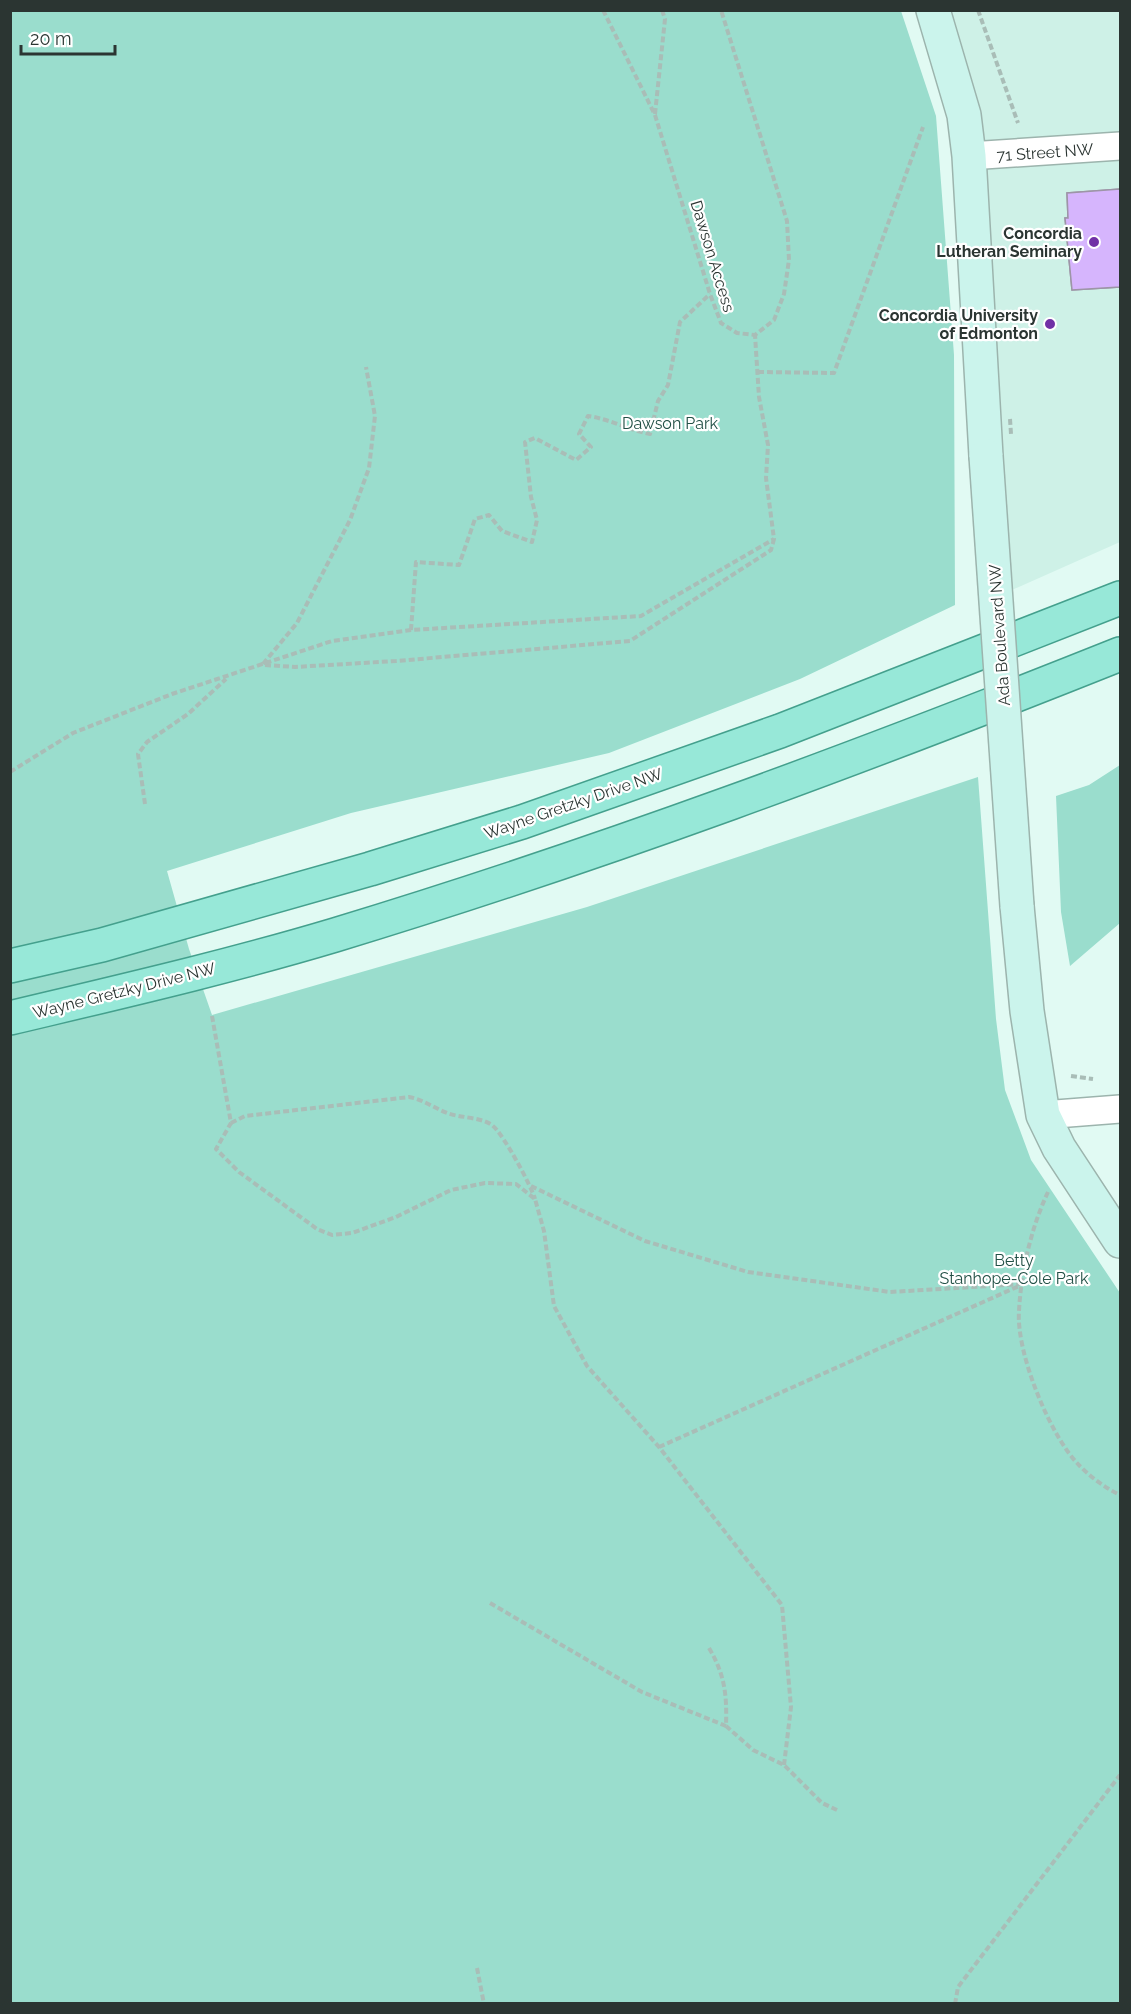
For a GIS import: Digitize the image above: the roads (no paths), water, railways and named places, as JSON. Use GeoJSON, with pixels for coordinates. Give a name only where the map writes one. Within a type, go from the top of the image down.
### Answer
{"type":"FeatureCollection","features":[{"type":"Feature","properties":{"kind":"main road"},"geometry":{"type":"LineString","coordinates":[[1025,634],[1120,582]]}},
{"type":"Feature","properties":{"kind":"main road","name":"Wayne Gretzky Drive NW"},"geometry":{"type":"LineString","coordinates":[[10,966],[102,945],[370,869],[522,822],[780,731],[1120,598]]}},
{"type":"Feature","properties":{"kind":"main road","name":"Wayne Gretzky Drive NW"},"geometry":{"type":"LineString","coordinates":[[10,1018],[332,935],[559,864],[796,781],[1120,654]]}},
{"type":"Feature","properties":{"kind":"main road"},"geometry":{"type":"LineString","coordinates":[[1035,688],[1120,673]]}},
{"type":"Feature","properties":{"kind":"street","name":"Ada Boulevard NW"},"geometry":{"type":"LineString","coordinates":[[933,10],[963,115],[969,156],[986,456],[1017,906],[1027,1011],[1043,1115],[1059,1148],[1120,1241]]}},
{"type":"Feature","properties":{"kind":"street","name":"71 Street NW"},"geometry":{"type":"LineString","coordinates":[[969,156],[1120,146]]}},
{"type":"Feature","properties":{"kind":"street"},"geometry":{"type":"LineString","coordinates":[[1043,1115],[1120,1109]]}},
{"type":"Feature","properties":{"kind":"place","name":"Concordia Lutheran Seminary"},"geometry":{"type":"Point","coordinates":[1094,242]}},
{"type":"Feature","properties":{"kind":"place","name":"Concordia University of Edmonton"},"geometry":{"type":"Point","coordinates":[1050,324]}},
{"type":"Feature","properties":{"kind":"park label","name":"Dawson Park"},"geometry":{"type":"Point","coordinates":[670,423]}},
{"type":"Feature","properties":{"kind":"park label","name":"Betty Stanhope-Cole Park"},"geometry":{"type":"Point","coordinates":[1014,1269]}}]}
